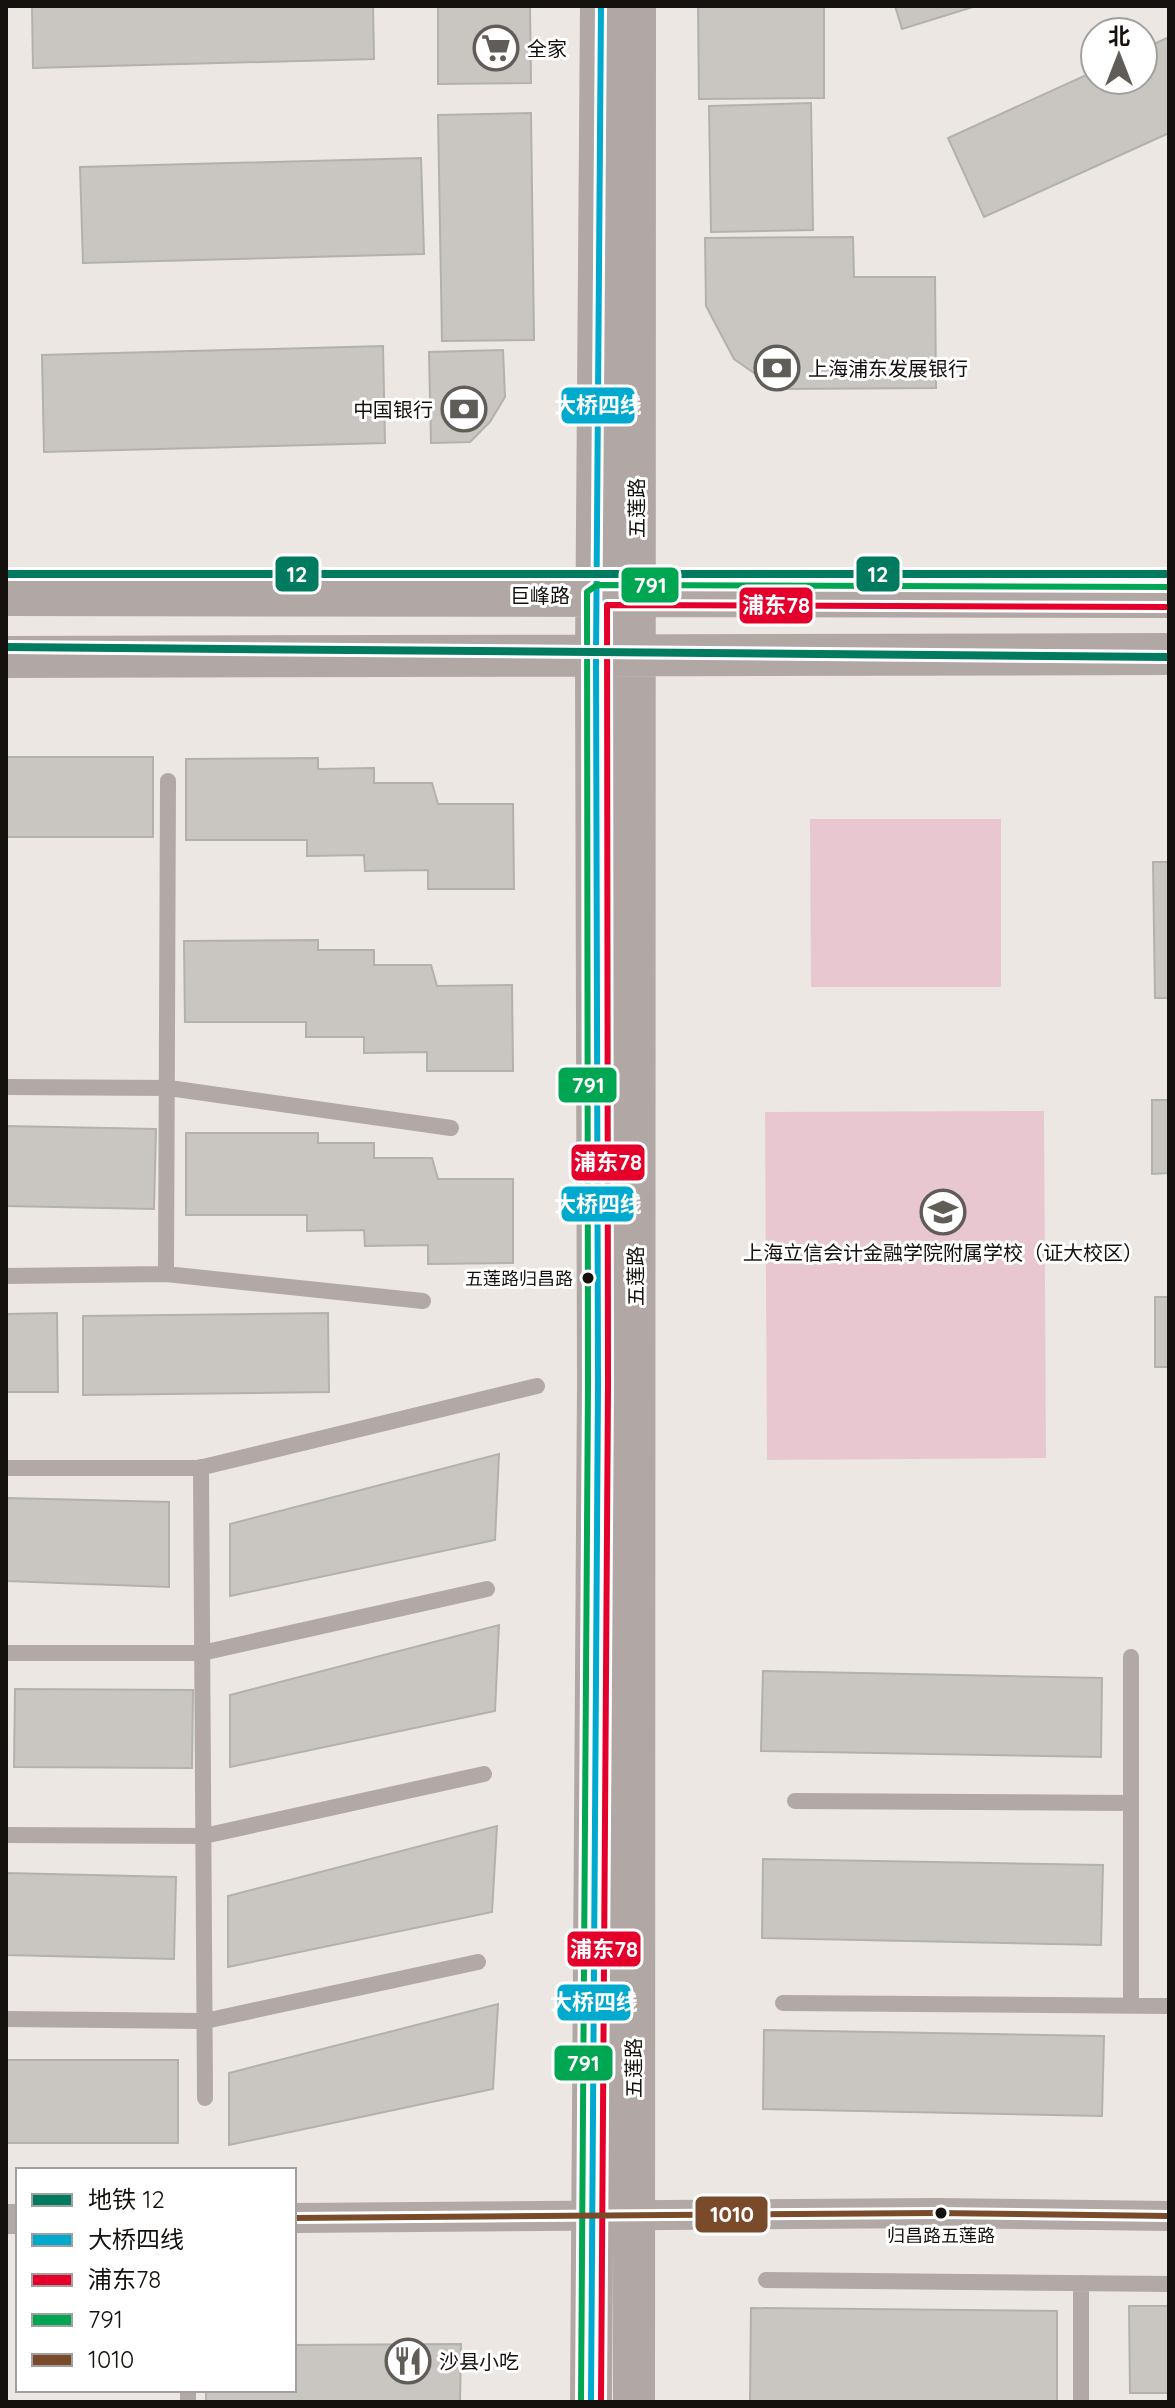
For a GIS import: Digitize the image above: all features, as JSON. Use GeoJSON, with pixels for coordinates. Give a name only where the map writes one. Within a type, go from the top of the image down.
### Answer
{"type":"FeatureCollection","features":[{"type":"Feature","properties":{"kind":"street","name":"五莲路"},"geometry":{"type":"LineString","coordinates":[[601,6],[616,656],[598,1385],[613,2217],[634,2402]]}},
{"type":"Feature","properties":{"kind":"street","name":"五莲路"},"geometry":{"type":"LineString","coordinates":[[616,596],[635,6]]}},
{"type":"Feature","properties":{"kind":"street","name":"巨峰路"},"geometry":{"type":"LineString","coordinates":[[6,595],[1169,597]]}},
{"type":"Feature","properties":{"kind":"street"},"geometry":{"type":"LineString","coordinates":[[6,657],[1169,654]]}},
{"type":"Feature","properties":{"kind":"street"},"geometry":{"type":"LineString","coordinates":[[296,2218],[936,2213],[1169,2216]]}},
{"type":"Feature","properties":{"kind":"street","name":"五莲路"},"geometry":{"type":"LineString","coordinates":[[591,2402],[613,2217]]}},
{"type":"Feature","properties":{"kind":"lane"},"geometry":{"type":"LineString","coordinates":[[166,1274],[168,781]]}},
{"type":"Feature","properties":{"kind":"lane"},"geometry":{"type":"LineString","coordinates":[[6,1087],[169,1088],[451,1128]]}},
{"type":"Feature","properties":{"kind":"lane"},"geometry":{"type":"LineString","coordinates":[[6,1276],[166,1274],[423,1301]]}},
{"type":"Feature","properties":{"kind":"lane"},"geometry":{"type":"LineString","coordinates":[[6,1468],[201,1467],[537,1386]]}},
{"type":"Feature","properties":{"kind":"lane"},"geometry":{"type":"LineString","coordinates":[[201,1467],[205,2098]]}},
{"type":"Feature","properties":{"kind":"lane"},"geometry":{"type":"LineString","coordinates":[[6,1653],[202,1653],[487,1589]]}},
{"type":"Feature","properties":{"kind":"lane"},"geometry":{"type":"LineString","coordinates":[[1131,1657],[1131,2006]]}},
{"type":"Feature","properties":{"kind":"lane"},"geometry":{"type":"LineString","coordinates":[[6,1835],[204,1836],[484,1774]]}},
{"type":"Feature","properties":{"kind":"lane"},"geometry":{"type":"LineString","coordinates":[[795,1801],[1131,1803]]}},
{"type":"Feature","properties":{"kind":"lane"},"geometry":{"type":"LineString","coordinates":[[6,2019],[205,2021],[478,1962]]}},
{"type":"Feature","properties":{"kind":"lane"},"geometry":{"type":"LineString","coordinates":[[783,2003],[1169,2006]]}},
{"type":"Feature","properties":{"kind":"lane"},"geometry":{"type":"LineString","coordinates":[[766,2280],[1169,2284]]}},
{"type":"Feature","properties":{"kind":"lane"},"geometry":{"type":"LineString","coordinates":[[1081,2283],[1081,2402]]}},
{"type":"Feature","properties":{"kind":"shaded area"},"geometry":{"type":"Polygon","coordinates":[[[810,819],[1001,819],[1001,987],[811,987],[810,819]]]}},
{"type":"Feature","properties":{"kind":"shaded area"},"geometry":{"type":"Polygon","coordinates":[[[1044,1111],[1046,1458],[767,1460],[765,1112],[1044,1111]]]}},
{"type":"Feature","properties":{"kind":"building"},"geometry":{"type":"Polygon","coordinates":[[[32,6],[373,6],[374,59],[33,68],[32,6]]]}},
{"type":"Feature","properties":{"kind":"building"},"geometry":{"type":"Polygon","coordinates":[[[438,6],[530,6],[531,83],[438,84],[438,6]]]}},
{"type":"Feature","properties":{"kind":"building"},"geometry":{"type":"Polygon","coordinates":[[[698,6],[824,6],[824,98],[699,99],[698,6]]]}},
{"type":"Feature","properties":{"kind":"building"},"geometry":{"type":"Polygon","coordinates":[[[895,6],[976,6],[902,29],[895,6]]]}},
{"type":"Feature","properties":{"kind":"building"},"geometry":{"type":"Polygon","coordinates":[[[1169,37],[1169,133],[984,217],[948,138],[1079,78],[1079,96],[1159,96],[1159,42],[1169,37]]]}},
{"type":"Feature","properties":{"kind":"building"},"geometry":{"type":"Polygon","coordinates":[[[811,103],[813,230],[711,232],[709,106],[811,103]]]}},
{"type":"Feature","properties":{"kind":"building"},"geometry":{"type":"Polygon","coordinates":[[[531,113],[534,340],[442,341],[438,115],[531,113]]]}},
{"type":"Feature","properties":{"kind":"building"},"geometry":{"type":"Polygon","coordinates":[[[421,158],[424,254],[83,263],[80,167],[421,158]]]}},
{"type":"Feature","properties":{"kind":"building"},"geometry":{"type":"Polygon","coordinates":[[[853,237],[854,277],[935,277],[936,388],[777,389],[734,359],[706,306],[705,238],[853,237]]]}},
{"type":"Feature","properties":{"kind":"building"},"geometry":{"type":"Polygon","coordinates":[[[383,346],[385,443],[44,452],[42,355],[383,346]]]}},
{"type":"Feature","properties":{"kind":"building","name":"中国银行"},"geometry":{"type":"Polygon","coordinates":[[[503,350],[505,397],[490,422],[470,442],[431,443],[429,352],[503,350]]]}},
{"type":"Feature","properties":{"kind":"building"},"geometry":{"type":"Polygon","coordinates":[[[6,757],[153,757],[153,837],[6,837],[6,757]]]}},
{"type":"Feature","properties":{"kind":"building"},"geometry":{"type":"Polygon","coordinates":[[[318,758],[318,769],[374,768],[374,783],[432,783],[438,804],[513,804],[514,889],[428,889],[428,870],[365,871],[364,855],[307,856],[307,840],[186,840],[186,759],[318,758]]]}},
{"type":"Feature","properties":{"kind":"building"},"geometry":{"type":"Polygon","coordinates":[[[1153,862],[1169,862],[1169,998],[1155,998],[1153,862]]]}},
{"type":"Feature","properties":{"kind":"building"},"geometry":{"type":"Polygon","coordinates":[[[318,940],[318,950],[374,950],[374,965],[431,965],[437,986],[512,985],[513,1071],[427,1071],[427,1052],[364,1053],[364,1037],[306,1037],[306,1022],[185,1022],[184,941],[318,940]]]}},
{"type":"Feature","properties":{"kind":"building"},"geometry":{"type":"Polygon","coordinates":[[[1152,1100],[1169,1100],[1169,1173],[1152,1174],[1152,1100]]]}},
{"type":"Feature","properties":{"kind":"building"},"geometry":{"type":"Polygon","coordinates":[[[6,1126],[156,1129],[154,1209],[6,1206],[6,1126]]]}},
{"type":"Feature","properties":{"kind":"building"},"geometry":{"type":"Polygon","coordinates":[[[186,1133],[318,1133],[318,1143],[374,1143],[374,1158],[432,1158],[438,1179],[513,1179],[513,1263],[428,1264],[428,1245],[365,1246],[364,1230],[307,1231],[307,1215],[186,1215],[186,1133]]]}},
{"type":"Feature","properties":{"kind":"building"},"geometry":{"type":"Polygon","coordinates":[[[1155,1297],[1169,1297],[1169,1367],[1155,1367],[1155,1297]]]}},
{"type":"Feature","properties":{"kind":"building"},"geometry":{"type":"Polygon","coordinates":[[[57,1313],[58,1392],[6,1392],[6,1314],[57,1313]]]}},
{"type":"Feature","properties":{"kind":"building"},"geometry":{"type":"Polygon","coordinates":[[[328,1313],[329,1392],[83,1395],[83,1316],[328,1313]]]}},
{"type":"Feature","properties":{"kind":"building"},"geometry":{"type":"Polygon","coordinates":[[[499,1454],[495,1540],[230,1596],[230,1524],[499,1454]]]}},
{"type":"Feature","properties":{"kind":"building"},"geometry":{"type":"Polygon","coordinates":[[[6,1498],[169,1502],[169,1587],[6,1581],[6,1498]]]}},
{"type":"Feature","properties":{"kind":"building"},"geometry":{"type":"Polygon","coordinates":[[[499,1625],[495,1711],[230,1767],[230,1695],[499,1625]]]}},
{"type":"Feature","properties":{"kind":"building"},"geometry":{"type":"Polygon","coordinates":[[[763,1671],[1102,1678],[1101,1757],[761,1751],[763,1671]]]}},
{"type":"Feature","properties":{"kind":"building"},"geometry":{"type":"Polygon","coordinates":[[[15,1689],[193,1690],[192,1768],[14,1767],[15,1689]]]}},
{"type":"Feature","properties":{"kind":"building"},"geometry":{"type":"Polygon","coordinates":[[[497,1826],[492,1912],[228,1967],[228,1896],[497,1826]]]}},
{"type":"Feature","properties":{"kind":"building"},"geometry":{"type":"Polygon","coordinates":[[[763,1859],[1103,1865],[1101,1945],[762,1938],[763,1859]]]}},
{"type":"Feature","properties":{"kind":"building"},"geometry":{"type":"Polygon","coordinates":[[[6,1873],[176,1877],[174,1959],[6,1955],[6,1873]]]}},
{"type":"Feature","properties":{"kind":"building"},"geometry":{"type":"Polygon","coordinates":[[[498,2004],[493,2089],[229,2145],[229,2073],[498,2004]]]}},
{"type":"Feature","properties":{"kind":"building"},"geometry":{"type":"Polygon","coordinates":[[[764,2030],[1104,2036],[1102,2116],[763,2109],[764,2030]]]}},
{"type":"Feature","properties":{"kind":"building"},"geometry":{"type":"Polygon","coordinates":[[[6,2060],[178,2060],[178,2143],[6,2143],[6,2060]]]}},
{"type":"Feature","properties":{"kind":"building"},"geometry":{"type":"Polygon","coordinates":[[[1129,2306],[1169,2306],[1169,2393],[1130,2393],[1129,2306]]]}},
{"type":"Feature","properties":{"kind":"building"},"geometry":{"type":"Polygon","coordinates":[[[751,2308],[1057,2311],[1057,2402],[750,2402],[751,2308]]]}},
{"type":"Feature","properties":{"kind":"building"},"geometry":{"type":"Polygon","coordinates":[[[461,2344],[460,2402],[206,2402],[206,2392],[296,2392],[296,2345],[461,2344]]]}},
{"type":"Feature","properties":{"kind":"metro line","name":"12"},"geometry":{"type":"LineString","coordinates":[[6,574],[1169,574]]}},
{"type":"Feature","properties":{"kind":"metro line","name":"12"},"geometry":{"type":"LineString","coordinates":[[6,647],[1169,657]]}},
{"type":"Feature","properties":{"kind":"transit line","name":"大桥四线"},"geometry":{"type":"LineString","coordinates":[[591,2402],[598,1385],[596,656],[601,6]]}},
{"type":"Feature","properties":{"kind":"transit line","name":"791"},"geometry":{"type":"LineString","coordinates":[[581,2402],[588,1385],[587,592],[597,585],[1169,587]]}},
{"type":"Feature","properties":{"kind":"transit line","name":"浦东78"},"geometry":{"type":"LineString","coordinates":[[601,2402],[608,1385],[607,605],[1169,607]]}},
{"type":"Feature","properties":{"kind":"transit line","name":"1010"},"geometry":{"type":"LineString","coordinates":[[296,2218],[936,2213],[1169,2216]]}},
{"type":"Feature","properties":{"kind":"place","name":"全家"},"geometry":{"type":"Point","coordinates":[496,48]}},
{"type":"Feature","properties":{"kind":"place","name":"上海浦东发展银行"},"geometry":{"type":"Point","coordinates":[777,368]}},
{"type":"Feature","properties":{"kind":"place","name":"中国银行"},"geometry":{"type":"Point","coordinates":[464,409]}},
{"type":"Feature","properties":{"kind":"place","name":"上海立信会计金融学院附属学校（证大校区）"},"geometry":{"type":"Point","coordinates":[943,1212]}},
{"type":"Feature","properties":{"kind":"place","name":"五莲路归昌路"},"geometry":{"type":"Point","coordinates":[588,1278]}},
{"type":"Feature","properties":{"kind":"place","name":"归昌路五莲路"},"geometry":{"type":"Point","coordinates":[941,2213]}},
{"type":"Feature","properties":{"kind":"place","name":"沙县小吃"},"geometry":{"type":"Point","coordinates":[408,2361]}}]}
